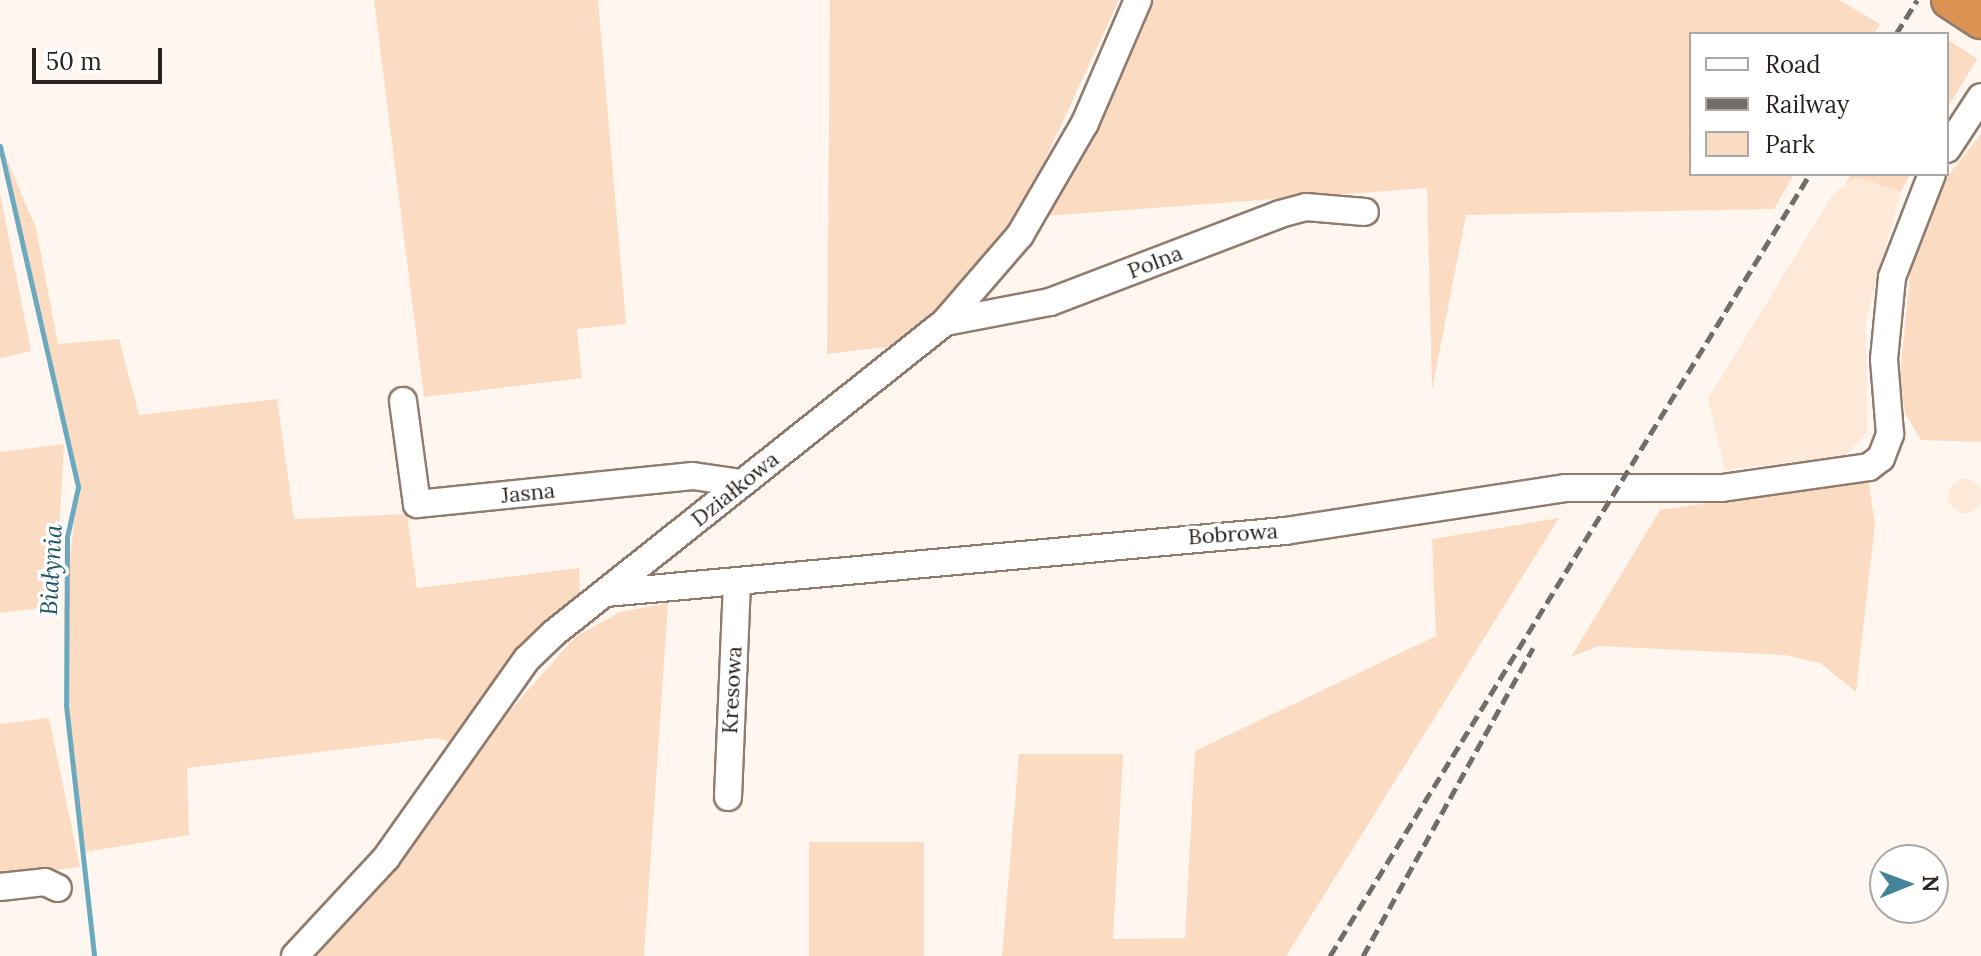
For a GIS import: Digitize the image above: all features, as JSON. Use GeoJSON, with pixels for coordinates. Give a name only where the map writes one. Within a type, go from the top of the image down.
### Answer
{"type":"FeatureCollection","features":[{"type":"Feature","properties":{"kind":"highway"},"geometry":{"type":"LineString","coordinates":[[1950,0],[1981,20]]}},
{"type":"Feature","properties":{"kind":"street","name":"Działkowa"},"geometry":{"type":"LineString","coordinates":[[295,956],[386,858],[527,659],[741,483],[945,322],[1020,235],[1085,123],[1138,0]]}},
{"type":"Feature","properties":{"kind":"street"},"geometry":{"type":"LineString","coordinates":[[1949,146],[1981,97]]}},
{"type":"Feature","properties":{"kind":"street","name":"Bobrowa"},"geometry":{"type":"LineString","coordinates":[[606,593],[737,583],[1054,547],[1285,531],[1553,489],[1722,488],[1858,469],[1877,463],[1888,444],[1884,359],[1892,277],[1931,176]]}},
{"type":"Feature","properties":{"kind":"street","name":"Polna"},"geometry":{"type":"LineString","coordinates":[[945,322],[1050,302],[1306,207],[1365,212]]}},
{"type":"Feature","properties":{"kind":"street","name":"Jasna"},"geometry":{"type":"LineString","coordinates":[[403,401],[417,504],[693,476],[741,483]]}},
{"type":"Feature","properties":{"kind":"street","name":"Kresowa"},"geometry":{"type":"LineString","coordinates":[[728,797],[737,583]]}},
{"type":"Feature","properties":{"kind":"street"},"geometry":{"type":"LineString","coordinates":[[0,887],[45,882],[58,888]]}},
{"type":"Feature","properties":{"kind":"shaded area"},"geometry":{"type":"Polygon","coordinates":[[[1857,177],[1901,192],[1866,318],[1867,432],[1846,455],[1725,470],[1708,399],[1833,194],[1857,177]]]}},
{"type":"Feature","properties":{"kind":"shaded area"},"geometry":{"type":"Polygon","coordinates":[[[1965,479],[1977,484],[1982,496],[1977,508],[1965,513],[1953,508],[1948,496],[1953,484],[1965,479]]]}},
{"type":"Feature","properties":{"kind":"green space"},"geometry":{"type":"Polygon","coordinates":[[[374,0],[598,0],[626,324],[577,329],[582,378],[424,397],[374,0]]]}},
{"type":"Feature","properties":{"kind":"green space"},"geometry":{"type":"Polygon","coordinates":[[[830,0],[1119,0],[1020,214],[979,271],[893,346],[827,354],[830,0]]]}},
{"type":"Feature","properties":{"kind":"green space"},"geometry":{"type":"Polygon","coordinates":[[[1155,0],[1839,0],[1880,24],[1875,32],[1689,32],[1689,176],[1793,176],[1774,209],[1466,215],[1432,390],[1427,188],[1045,216],[1102,117],[1155,0]]]}},
{"type":"Feature","properties":{"kind":"green space"},"geometry":{"type":"Polygon","coordinates":[[[1949,40],[1977,59],[1949,106],[1949,40]]]}},
{"type":"Feature","properties":{"kind":"green space"},"geometry":{"type":"Polygon","coordinates":[[[1981,134],[1981,442],[1921,440],[1905,413],[1900,375],[1911,265],[1949,174],[1981,134]]]}},
{"type":"Feature","properties":{"kind":"green space"},"geometry":{"type":"Polygon","coordinates":[[[0,143],[36,228],[58,344],[119,339],[139,415],[277,399],[294,519],[407,514],[417,588],[579,568],[580,597],[516,651],[449,742],[436,738],[187,768],[189,835],[84,852],[66,705],[64,611],[78,486],[0,143]]]}},
{"type":"Feature","properties":{"kind":"green space"},"geometry":{"type":"Polygon","coordinates":[[[1850,176],[1909,176],[1901,192],[1857,177],[1845,185],[1850,176]]]}},
{"type":"Feature","properties":{"kind":"green space"},"geometry":{"type":"Polygon","coordinates":[[[0,193],[31,351],[0,358],[0,193]]]}},
{"type":"Feature","properties":{"kind":"green space"},"geometry":{"type":"Polygon","coordinates":[[[64,444],[55,606],[0,613],[0,452],[64,444]]]}},
{"type":"Feature","properties":{"kind":"green space"},"geometry":{"type":"Polygon","coordinates":[[[1868,480],[1875,524],[1856,692],[1820,663],[1785,655],[1598,646],[1571,657],[1660,510],[1868,480]]]}},
{"type":"Feature","properties":{"kind":"green space"},"geometry":{"type":"Polygon","coordinates":[[[1559,518],[1286,956],[1002,956],[1019,754],[1123,754],[1113,939],[1185,938],[1195,751],[1436,636],[1432,539],[1559,518]]]}},
{"type":"Feature","properties":{"kind":"green space"},"geometry":{"type":"Polygon","coordinates":[[[668,603],[644,956],[316,956],[386,875],[461,766],[575,637],[620,612],[668,603]]]}},
{"type":"Feature","properties":{"kind":"green space"},"geometry":{"type":"Polygon","coordinates":[[[49,718],[80,867],[0,877],[0,724],[49,718]]]}},
{"type":"Feature","properties":{"kind":"green space"},"geometry":{"type":"Polygon","coordinates":[[[809,842],[924,842],[924,956],[809,956],[809,842]]]}},
{"type":"Feature","properties":{"kind":"waterway","name":"Białynia"},"geometry":{"type":"LineString","coordinates":[[0,146],[78,487],[67,537],[66,705],[94,956]]}},
{"type":"Feature","properties":{"kind":"railway"},"geometry":{"type":"LineString","coordinates":[[1897,32],[1917,0]]}},
{"type":"Feature","properties":{"kind":"railway"},"geometry":{"type":"LineString","coordinates":[[1330,956],[1809,176]]}},
{"type":"Feature","properties":{"kind":"railway"},"geometry":{"type":"LineString","coordinates":[[1363,956],[1533,648]]}}]}
